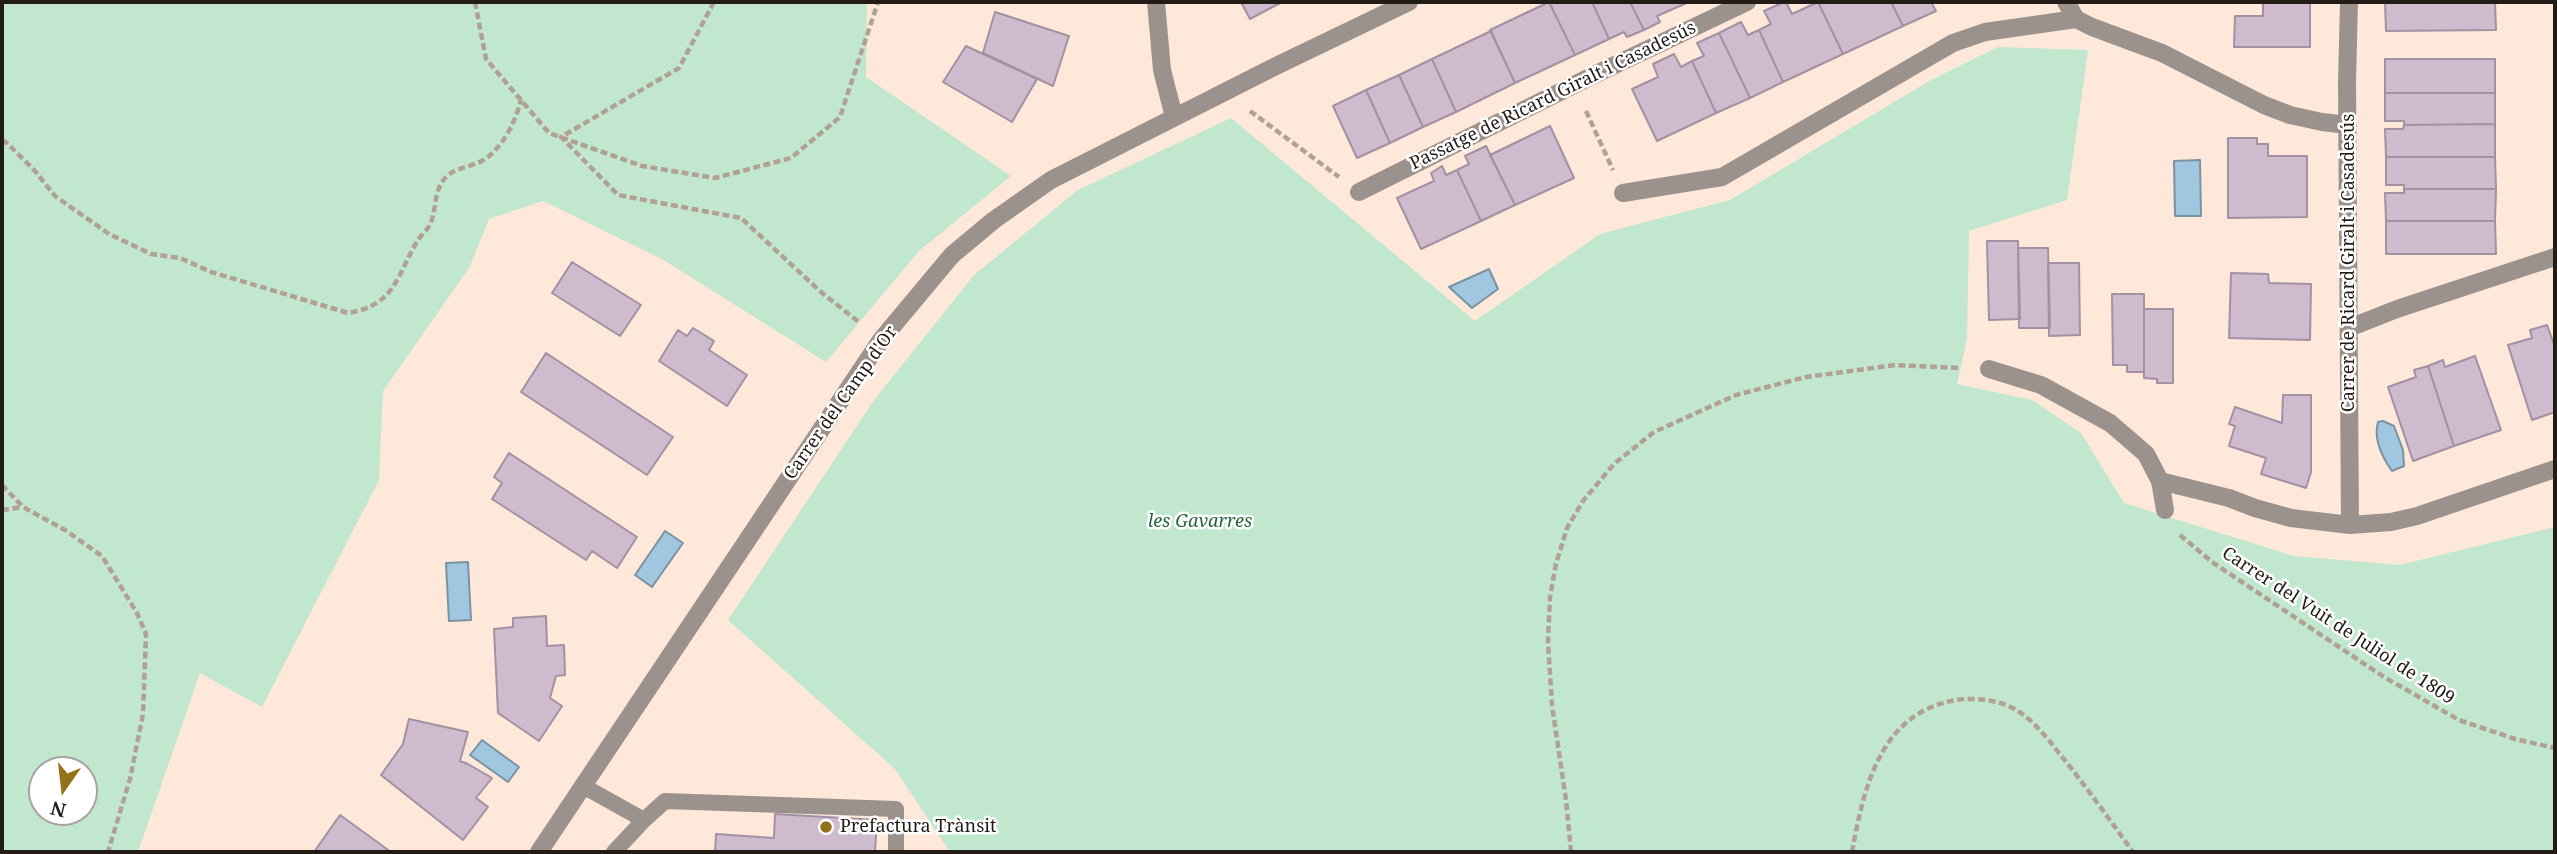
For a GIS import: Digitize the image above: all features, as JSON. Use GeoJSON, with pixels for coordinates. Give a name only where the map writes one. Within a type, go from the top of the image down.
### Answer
{"type":"FeatureCollection","features":[{"type":"Feature","properties":{"kind":"street"},"geometry":{"type":"LineString","coordinates":[[1156,2],[1162,70],[1174,117]]}},
{"type":"Feature","properties":{"kind":"street","name":"Carrer del Camp d'Or"},"geometry":{"type":"LineString","coordinates":[[539,852],[881,340],[952,256],[994,220],[1051,180],[1409,2]]}},
{"type":"Feature","properties":{"kind":"street","name":"Passatge de Ricard Giralt i Casadesús"},"geometry":{"type":"LineString","coordinates":[[1359,192],[1574,84],[1746,2]]}},
{"type":"Feature","properties":{"kind":"street"},"geometry":{"type":"LineString","coordinates":[[2066,2],[2076,19],[2162,53],[2264,105],[2290,115],[2348,125]]}},
{"type":"Feature","properties":{"kind":"street","name":"Carrer de Ricard Giralt i Casadesús"},"geometry":{"type":"LineString","coordinates":[[2350,2],[2350,525]]}},
{"type":"Feature","properties":{"kind":"street"},"geometry":{"type":"LineString","coordinates":[[1623,193],[1722,177],[1952,43],[1985,32],[2076,19]]}},
{"type":"Feature","properties":{"kind":"street"},"geometry":{"type":"LineString","coordinates":[[2349,328],[2397,309],[2555,257]]}},
{"type":"Feature","properties":{"kind":"street"},"geometry":{"type":"LineString","coordinates":[[1989,369],[2041,385],[2109,423],[2146,454],[2160,481],[2165,510]]}},
{"type":"Feature","properties":{"kind":"street"},"geometry":{"type":"LineString","coordinates":[[2160,481],[2229,498],[2291,518],[2350,525],[2391,522],[2417,516],[2555,469]]}},
{"type":"Feature","properties":{"kind":"lane"},"geometry":{"type":"LineString","coordinates":[[583,786],[644,820]]}},
{"type":"Feature","properties":{"kind":"lane"},"geometry":{"type":"LineString","coordinates":[[614,852],[665,802],[896,810],[896,852]]}},
{"type":"Feature","properties":{"kind":"path"},"geometry":{"type":"LineString","coordinates":[[475,2],[486,59],[550,133],[642,166],[715,178],[791,158],[840,117],[878,2]]}},
{"type":"Feature","properties":{"kind":"path"},"geometry":{"type":"LineString","coordinates":[[561,137],[679,68],[714,2]]}},
{"type":"Feature","properties":{"kind":"path"},"geometry":{"type":"LineString","coordinates":[[1574,84],[1623,193]]}},
{"type":"Feature","properties":{"kind":"path"},"geometry":{"type":"LineString","coordinates":[[1224,92],[1359,192]]}},
{"type":"Feature","properties":{"kind":"path"},"geometry":{"type":"LineString","coordinates":[[2,140],[35,171],[55,195],[109,234],[151,254],[180,258],[211,272],[348,313],[366,310],[382,302],[410,259],[418,239],[431,223],[438,190],[447,176],[485,159],[501,142],[516,118],[521,100]]}},
{"type":"Feature","properties":{"kind":"path"},"geometry":{"type":"LineString","coordinates":[[561,137],[618,195],[741,218],[821,292],[881,340]]}},
{"type":"Feature","properties":{"kind":"path"},"geometry":{"type":"LineString","coordinates":[[1571,852],[1552,705],[1548,642],[1550,597],[1567,528],[1583,500],[1614,464],[1654,432],[1736,396],[1806,377],[1895,365],[1989,369]]}},
{"type":"Feature","properties":{"kind":"path"},"geometry":{"type":"LineString","coordinates":[[2,485],[23,507],[65,530],[102,556],[146,634],[143,714],[130,779],[108,852]]}},
{"type":"Feature","properties":{"kind":"path"},"geometry":{"type":"LineString","coordinates":[[2,510],[23,507]]}},
{"type":"Feature","properties":{"kind":"path","name":"Carrer del Vuit de Juliol de 1809"},"geometry":{"type":"LineString","coordinates":[[2165,510],[2174,530],[2212,562],[2384,677],[2459,720],[2515,739],[2555,748]]}},
{"type":"Feature","properties":{"kind":"path"},"geometry":{"type":"LineString","coordinates":[[1852,852],[1859,814],[1875,769],[1893,733],[1920,711],[1941,703],[1966,699],[1994,702],[2016,710],[2037,726],[2133,852]]}},
{"type":"Feature","properties":{"kind":"green space"},"geometry":{"type":"Polygon","coordinates":[[[2,2],[867,2],[866,77],[1011,176],[919,251],[826,362],[662,259],[543,201],[489,219],[469,268],[383,391],[379,480],[262,707],[200,673],[138,852],[2,852],[2,2]]]}},
{"type":"Feature","properties":{"kind":"green space","name":"les Gavarres"},"geometry":{"type":"Polygon","coordinates":[[[1998,47],[2088,50],[2067,200],[1969,231],[1967,339],[1957,384],[2032,400],[2081,433],[2124,503],[2294,556],[2400,565],[2555,527],[2555,852],[950,852],[895,769],[728,620],[874,400],[974,275],[1078,190],[1231,118],[1475,321],[1600,234],[1730,200],[1931,80],[1998,47]]]}},
{"type":"Feature","properties":{"kind":"water"},"geometry":{"type":"Polygon","coordinates":[[[2200,160],[2201,216],[2175,216],[2174,161],[2200,160]]]}},
{"type":"Feature","properties":{"kind":"water"},"geometry":{"type":"Polygon","coordinates":[[[1489,269],[1498,289],[1472,308],[1449,287],[1489,269]]]}},
{"type":"Feature","properties":{"kind":"water"},"geometry":{"type":"Polygon","coordinates":[[[2383,421],[2394,426],[2403,450],[2404,466],[2392,471],[2378,442],[2378,422],[2383,421]]]}},
{"type":"Feature","properties":{"kind":"water"},"geometry":{"type":"Polygon","coordinates":[[[665,531],[683,543],[652,587],[635,575],[665,531]]]}},
{"type":"Feature","properties":{"kind":"water"},"geometry":{"type":"Polygon","coordinates":[[[468,562],[471,620],[449,621],[446,563],[468,562]]]}},
{"type":"Feature","properties":{"kind":"water"},"geometry":{"type":"Polygon","coordinates":[[[482,740],[519,767],[508,782],[470,755],[482,740]]]}},
{"type":"Feature","properties":{"kind":"building"},"geometry":{"type":"Polygon","coordinates":[[[1241,2],[1282,2],[1250,19],[1241,2]]]}},
{"type":"Feature","properties":{"kind":"building"},"geometry":{"type":"Polygon","coordinates":[[[1549,2],[1592,2],[1609,39],[1575,55],[1549,2]]]}},
{"type":"Feature","properties":{"kind":"building"},"geometry":{"type":"Polygon","coordinates":[[[1549,2],[1575,55],[1515,83],[1490,30],[1549,2]]]}},
{"type":"Feature","properties":{"kind":"building"},"geometry":{"type":"Polygon","coordinates":[[[1592,2],[1630,2],[1644,30],[1627,37],[1624,32],[1609,39],[1592,2]]]}},
{"type":"Feature","properties":{"kind":"building"},"geometry":{"type":"Polygon","coordinates":[[[1630,2],[1689,2],[1657,16],[1660,22],[1644,30],[1630,2]]]}},
{"type":"Feature","properties":{"kind":"building"},"geometry":{"type":"Polygon","coordinates":[[[1784,2],[1792,14],[1818,2],[1843,54],[1783,82],[1759,30],[1771,24],[1764,11],[1784,2]]]}},
{"type":"Feature","properties":{"kind":"building"},"geometry":{"type":"Polygon","coordinates":[[[1818,2],[1891,2],[1903,26],[1843,54],[1818,2]]]}},
{"type":"Feature","properties":{"kind":"building"},"geometry":{"type":"Polygon","coordinates":[[[1891,2],[1931,2],[1936,11],[1903,26],[1891,2]]]}},
{"type":"Feature","properties":{"kind":"building"},"geometry":{"type":"Polygon","coordinates":[[[2263,2],[2310,2],[2310,47],[2234,47],[2235,16],[2263,16],[2263,2]]]}},
{"type":"Feature","properties":{"kind":"building"},"geometry":{"type":"Polygon","coordinates":[[[2385,2],[2495,2],[2496,30],[2386,31],[2385,2]]]}},
{"type":"Feature","properties":{"kind":"building"},"geometry":{"type":"Polygon","coordinates":[[[995,12],[1069,36],[1053,86],[983,53],[995,12]]]}},
{"type":"Feature","properties":{"kind":"building"},"geometry":{"type":"Polygon","coordinates":[[[1741,22],[1748,35],[1759,30],[1783,82],[1750,98],[1719,33],[1741,22]]]}},
{"type":"Feature","properties":{"kind":"building"},"geometry":{"type":"Polygon","coordinates":[[[1491,31],[1515,83],[1456,112],[1432,59],[1491,31]]]}},
{"type":"Feature","properties":{"kind":"building"},"geometry":{"type":"Polygon","coordinates":[[[1719,33],[1750,98],[1716,113],[1692,61],[1704,56],[1697,43],[1719,33]]]}},
{"type":"Feature","properties":{"kind":"building"},"geometry":{"type":"Polygon","coordinates":[[[966,46],[1037,79],[1012,122],[943,82],[966,46]]]}},
{"type":"Feature","properties":{"kind":"building"},"geometry":{"type":"Polygon","coordinates":[[[1674,54],[1681,67],[1692,61],[1716,113],[1657,141],[1632,89],[1658,77],[1653,64],[1674,54]]]}},
{"type":"Feature","properties":{"kind":"building"},"geometry":{"type":"Polygon","coordinates":[[[1432,59],[1456,112],[1423,127],[1399,75],[1432,59]]]}},
{"type":"Feature","properties":{"kind":"building"},"geometry":{"type":"Polygon","coordinates":[[[2385,59],[2495,59],[2495,93],[2385,93],[2385,59]]]}},
{"type":"Feature","properties":{"kind":"building"},"geometry":{"type":"Polygon","coordinates":[[[1399,75],[1423,127],[1390,143],[1366,90],[1399,75]]]}},
{"type":"Feature","properties":{"kind":"building"},"geometry":{"type":"Polygon","coordinates":[[[1366,90],[1390,143],[1357,158],[1333,106],[1366,90]]]}},
{"type":"Feature","properties":{"kind":"building"},"geometry":{"type":"Polygon","coordinates":[[[2385,93],[2495,93],[2495,124],[2404,125],[2404,121],[2385,121],[2385,93]]]}},
{"type":"Feature","properties":{"kind":"building"},"geometry":{"type":"Polygon","coordinates":[[[2495,124],[2495,157],[2386,157],[2385,129],[2403,129],[2404,125],[2495,124]]]}},
{"type":"Feature","properties":{"kind":"building"},"geometry":{"type":"Polygon","coordinates":[[[1550,126],[1574,178],[1515,205],[1490,155],[1550,126]]]}},
{"type":"Feature","properties":{"kind":"building"},"geometry":{"type":"Polygon","coordinates":[[[2228,138],[2257,138],[2257,144],[2268,144],[2268,156],[2307,156],[2307,217],[2228,218],[2228,138]]]}},
{"type":"Feature","properties":{"kind":"building"},"geometry":{"type":"Polygon","coordinates":[[[1486,146],[1515,205],[1481,221],[1457,170],[1469,164],[1465,156],[1486,146]]]}},
{"type":"Feature","properties":{"kind":"building"},"geometry":{"type":"Polygon","coordinates":[[[2386,157],[2495,157],[2496,189],[2404,189],[2404,185],[2386,185],[2386,157]]]}},
{"type":"Feature","properties":{"kind":"building"},"geometry":{"type":"Polygon","coordinates":[[[1442,166],[1446,175],[1457,170],[1481,221],[1421,249],[1397,198],[1434,181],[1431,173],[1442,166]]]}},
{"type":"Feature","properties":{"kind":"building"},"geometry":{"type":"Polygon","coordinates":[[[2404,189],[2496,189],[2495,221],[2386,221],[2385,193],[2404,193],[2404,189]]]}},
{"type":"Feature","properties":{"kind":"building"},"geometry":{"type":"Polygon","coordinates":[[[2386,221],[2495,221],[2496,254],[2386,254],[2386,221]]]}},
{"type":"Feature","properties":{"kind":"building"},"geometry":{"type":"Polygon","coordinates":[[[1987,241],[2018,241],[2020,319],[1989,320],[1987,241]]]}},
{"type":"Feature","properties":{"kind":"building"},"geometry":{"type":"Polygon","coordinates":[[[2018,248],[2048,248],[2050,328],[2019,328],[2018,248]]]}},
{"type":"Feature","properties":{"kind":"building"},"geometry":{"type":"Polygon","coordinates":[[[572,262],[641,305],[620,336],[552,293],[572,262]]]}},
{"type":"Feature","properties":{"kind":"building"},"geometry":{"type":"Polygon","coordinates":[[[2048,263],[2079,263],[2080,335],[2049,336],[2048,263]]]}},
{"type":"Feature","properties":{"kind":"building"},"geometry":{"type":"Polygon","coordinates":[[[2231,273],[2268,274],[2269,283],[2311,284],[2310,340],[2229,338],[2231,273]]]}},
{"type":"Feature","properties":{"kind":"building"},"geometry":{"type":"Polygon","coordinates":[[[2112,294],[2144,294],[2144,372],[2127,372],[2127,365],[2113,365],[2112,294]]]}},
{"type":"Feature","properties":{"kind":"building"},"geometry":{"type":"Polygon","coordinates":[[[2144,309],[2173,309],[2173,383],[2157,383],[2157,379],[2144,378],[2144,309]]]}},
{"type":"Feature","properties":{"kind":"building"},"geometry":{"type":"Polygon","coordinates":[[[2547,325],[2555,347],[2555,412],[2532,420],[2508,345],[2532,338],[2530,330],[2547,325]]]}},
{"type":"Feature","properties":{"kind":"building"},"geometry":{"type":"Polygon","coordinates":[[[693,328],[714,341],[709,350],[747,375],[727,406],[659,361],[678,330],[687,336],[693,328]]]}},
{"type":"Feature","properties":{"kind":"building"},"geometry":{"type":"Polygon","coordinates":[[[546,353],[673,437],[647,475],[521,392],[546,353]]]}},
{"type":"Feature","properties":{"kind":"building"},"geometry":{"type":"Polygon","coordinates":[[[2475,356],[2501,430],[2454,446],[2428,366],[2443,360],[2445,367],[2475,356]]]}},
{"type":"Feature","properties":{"kind":"building"},"geometry":{"type":"Polygon","coordinates":[[[2428,366],[2454,446],[2413,461],[2388,387],[2416,377],[2414,370],[2428,366]]]}},
{"type":"Feature","properties":{"kind":"building"},"geometry":{"type":"Polygon","coordinates":[[[2283,395],[2311,395],[2311,472],[2306,488],[2261,474],[2266,458],[2229,446],[2235,426],[2229,424],[2235,407],[2282,423],[2283,395]]]}},
{"type":"Feature","properties":{"kind":"building"},"geometry":{"type":"Polygon","coordinates":[[[509,453],[637,537],[617,568],[592,551],[586,560],[492,499],[502,483],[494,477],[509,453]]]}},
{"type":"Feature","properties":{"kind":"building"},"geometry":{"type":"Polygon","coordinates":[[[546,616],[547,646],[564,645],[565,675],[556,676],[550,698],[562,706],[539,741],[498,713],[494,629],[513,627],[513,618],[546,616]]]}},
{"type":"Feature","properties":{"kind":"building"},"geometry":{"type":"Polygon","coordinates":[[[409,719],[468,732],[460,761],[492,778],[476,798],[488,807],[463,840],[381,775],[403,744],[409,719]]]}},
{"type":"Feature","properties":{"kind":"building","name":"Prefactura Trànsit"},"geometry":{"type":"Polygon","coordinates":[[[775,814],[877,820],[875,852],[715,852],[716,834],[774,838],[775,814]]]}},
{"type":"Feature","properties":{"kind":"building"},"geometry":{"type":"Polygon","coordinates":[[[340,815],[391,852],[314,852],[340,815]]]}},
{"type":"Feature","properties":{"kind":"place","name":"Prefactura Trànsit"},"geometry":{"type":"Point","coordinates":[826,827]}}]}
